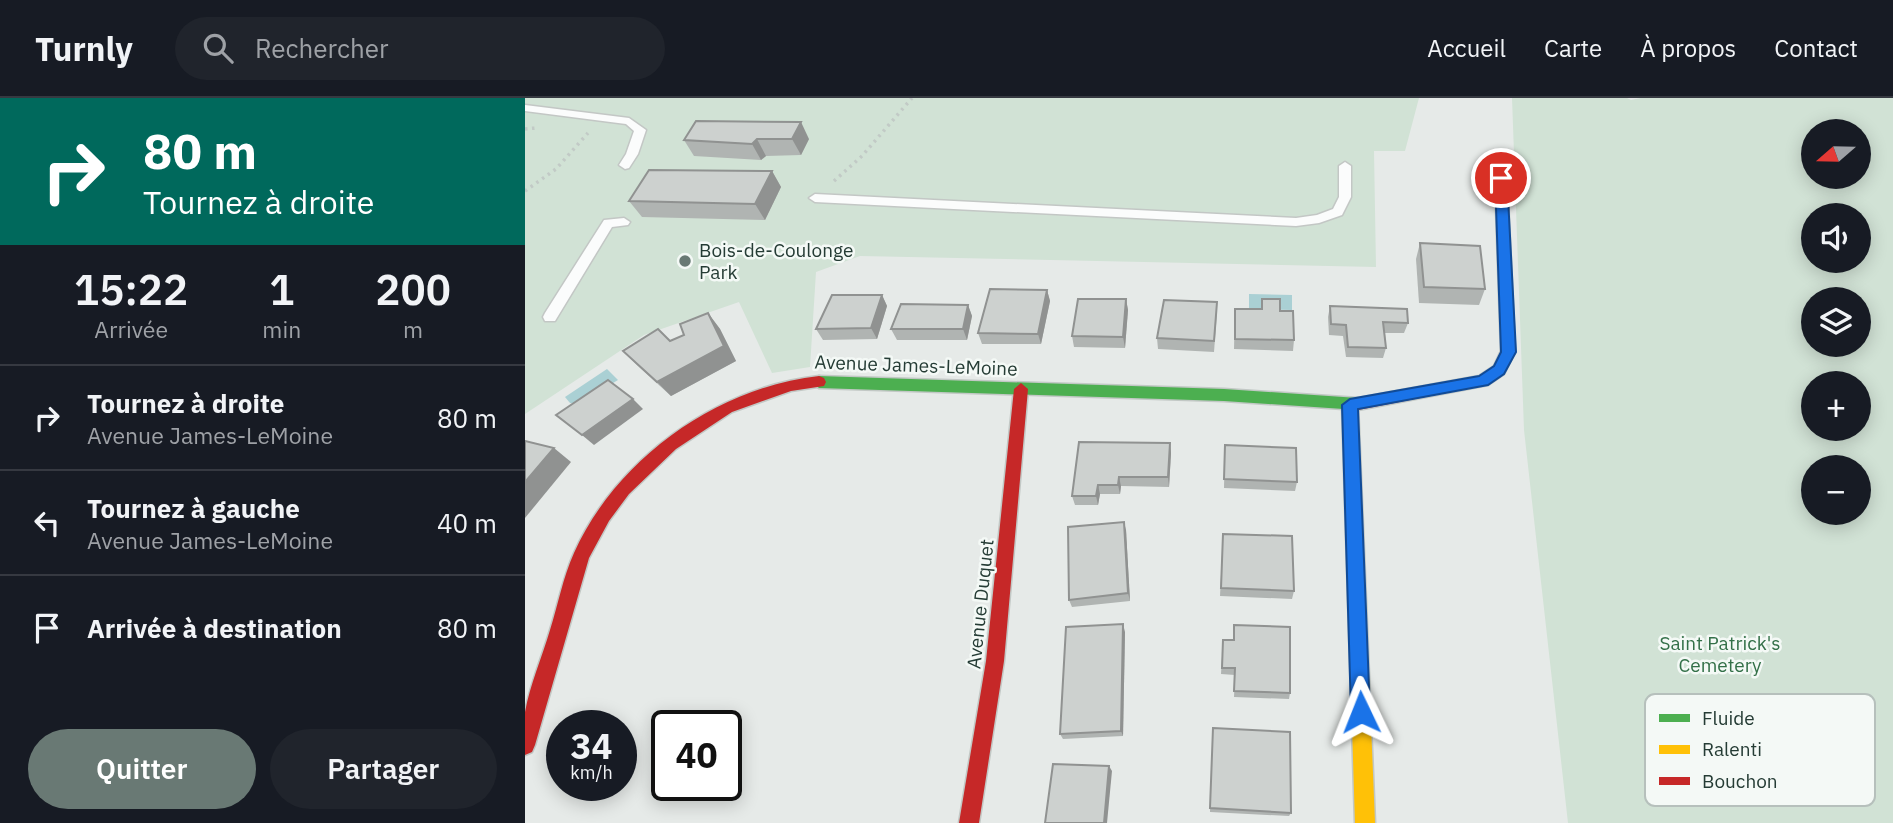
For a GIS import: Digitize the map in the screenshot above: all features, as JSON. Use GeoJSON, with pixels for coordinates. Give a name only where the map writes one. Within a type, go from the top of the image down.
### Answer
{"type":"FeatureCollection","features":[{"type":"Feature","properties":{"kind":"street","name":"Avenue James-LeMoine"},"geometry":{"type":"LineString","coordinates":[[525,745],[563,610],[585,548],[610,506],[646,462],[680,435],[734,404],[792,384],[838,381],[1224,395],[1350,405],[1483,381],[1499,370],[1508,352],[1501,178]]}},
{"type":"Feature","properties":{"kind":"street","name":"Avenue Duquet"},"geometry":{"type":"LineString","coordinates":[[969,823],[985,746],[1005,577],[1021,389]]}},
{"type":"Feature","properties":{"kind":"street"},"geometry":{"type":"LineString","coordinates":[[1350,405],[1364,823]]}},
{"type":"Feature","properties":{"kind":"lane"},"geometry":{"type":"LineString","coordinates":[[525,108],[629,121],[640,130],[632,154],[625,165]]}},
{"type":"Feature","properties":{"kind":"lane"},"geometry":{"type":"LineString","coordinates":[[815,198],[1296,222],[1319,219],[1338,212],[1345,197],[1345,166]]}},
{"type":"Feature","properties":{"kind":"lane"},"geometry":{"type":"LineString","coordinates":[[550,317],[608,222],[624,222]]}},
{"type":"Feature","properties":{"kind":"path"},"geometry":{"type":"LineString","coordinates":[[815,198],[862,156],[912,98]]}},
{"type":"Feature","properties":{"kind":"path"},"geometry":{"type":"LineString","coordinates":[[525,191],[556,169],[602,117]]}},
{"type":"Feature","properties":{"kind":"green space","name":"Bois-de-Coulonge Park"},"geometry":{"type":"Polygon","coordinates":[[[525,98],[1419,98],[1405,151],[1374,151],[1376,267],[860,256],[816,272],[810,367],[772,373],[739,302],[644,335],[525,414],[525,98]]]}},
{"type":"Feature","properties":{"kind":"green space","name":"Saint Patrick's Cemetery"},"geometry":{"type":"Polygon","coordinates":[[[1512,98],[1893,98],[1893,823],[1568,823],[1524,430],[1512,98]]]}},
{"type":"Feature","properties":{"kind":"water"},"geometry":{"type":"Polygon","coordinates":[[[1249,294],[1292,295],[1292,310],[1249,309],[1249,294]]]}},
{"type":"Feature","properties":{"kind":"water"},"geometry":{"type":"Polygon","coordinates":[[[607,369],[618,380],[578,404],[570,403],[565,397],[607,369]]]}},
{"type":"Feature","properties":{"kind":"building"},"geometry":{"type":"Polygon","coordinates":[[[696,121],[801,122],[792,139],[757,139],[752,144],[684,140],[696,121]]]}},
{"type":"Feature","properties":{"kind":"building"},"geometry":{"type":"Polygon","coordinates":[[[649,170],[772,171],[755,204],[629,201],[649,170]]]}},
{"type":"Feature","properties":{"kind":"building"},"geometry":{"type":"Polygon","coordinates":[[[1420,243],[1480,246],[1485,289],[1424,287],[1420,243]]]}},
{"type":"Feature","properties":{"kind":"building"},"geometry":{"type":"Polygon","coordinates":[[[990,289],[1047,290],[1038,334],[978,333],[990,289]]]}},
{"type":"Feature","properties":{"kind":"building"},"geometry":{"type":"Polygon","coordinates":[[[832,295],[882,295],[871,328],[816,329],[832,295]]]}},
{"type":"Feature","properties":{"kind":"building"},"geometry":{"type":"Polygon","coordinates":[[[1078,299],[1126,299],[1123,337],[1072,336],[1078,299]]]}},
{"type":"Feature","properties":{"kind":"building"},"geometry":{"type":"Polygon","coordinates":[[[1262,299],[1280,299],[1280,311],[1293,311],[1294,340],[1235,339],[1235,309],[1262,309],[1262,299]]]}},
{"type":"Feature","properties":{"kind":"building"},"geometry":{"type":"Polygon","coordinates":[[[1164,300],[1217,302],[1214,341],[1157,338],[1164,300]]]}},
{"type":"Feature","properties":{"kind":"building"},"geometry":{"type":"Polygon","coordinates":[[[901,304],[968,305],[963,329],[891,329],[901,304]]]}},
{"type":"Feature","properties":{"kind":"building"},"geometry":{"type":"Polygon","coordinates":[[[1330,306],[1407,309],[1408,323],[1383,322],[1386,348],[1348,347],[1346,325],[1331,324],[1330,306]]]}},
{"type":"Feature","properties":{"kind":"building"},"geometry":{"type":"Polygon","coordinates":[[[708,313],[724,346],[657,382],[623,351],[658,329],[670,341],[684,335],[680,324],[708,313]]]}},
{"type":"Feature","properties":{"kind":"building"},"geometry":{"type":"Polygon","coordinates":[[[608,380],[633,399],[582,435],[556,415],[608,380]]]}},
{"type":"Feature","properties":{"kind":"building"},"geometry":{"type":"Polygon","coordinates":[[[525,441],[554,448],[525,482],[525,441]]]}},
{"type":"Feature","properties":{"kind":"building"},"geometry":{"type":"Polygon","coordinates":[[[1079,442],[1170,443],[1168,477],[1119,477],[1118,485],[1098,485],[1096,496],[1072,496],[1079,442]]]}},
{"type":"Feature","properties":{"kind":"building"},"geometry":{"type":"Polygon","coordinates":[[[1225,445],[1296,448],[1297,482],[1224,479],[1225,445]]]}},
{"type":"Feature","properties":{"kind":"building"},"geometry":{"type":"Polygon","coordinates":[[[1124,522],[1128,593],[1069,600],[1068,527],[1124,522]]]}},
{"type":"Feature","properties":{"kind":"building"},"geometry":{"type":"Polygon","coordinates":[[[1223,534],[1292,536],[1294,591],[1221,588],[1223,534]]]}},
{"type":"Feature","properties":{"kind":"building"},"geometry":{"type":"Polygon","coordinates":[[[1123,624],[1121,731],[1060,734],[1066,627],[1123,624]]]}},
{"type":"Feature","properties":{"kind":"building"},"geometry":{"type":"Polygon","coordinates":[[[1234,625],[1290,627],[1290,693],[1234,691],[1235,668],[1222,668],[1223,640],[1234,640],[1234,625]]]}},
{"type":"Feature","properties":{"kind":"building"},"geometry":{"type":"Polygon","coordinates":[[[1213,728],[1290,732],[1291,813],[1210,808],[1213,728]]]}},
{"type":"Feature","properties":{"kind":"building"},"geometry":{"type":"Polygon","coordinates":[[[1053,764],[1109,766],[1104,823],[1045,823],[1053,764]]]}},
{"type":"Feature","properties":{"kind":"traffic: fast"},"geometry":{"type":"LineString","coordinates":[[819,382],[1224,395],[1358,404]]}},
{"type":"Feature","properties":{"kind":"traffic: slow"},"geometry":{"type":"LineString","coordinates":[[1350,405],[1365,823]]}},
{"type":"Feature","properties":{"kind":"traffic: jam"},"geometry":{"type":"LineString","coordinates":[[1358,404],[1483,381],[1499,370],[1508,351],[1501,179]]}},
{"type":"Feature","properties":{"kind":"traffic: jam"},"geometry":{"type":"LineString","coordinates":[[525,745],[581,556],[603,516],[623,489],[671,444],[727,408],[790,385],[819,382]]}},
{"type":"Feature","properties":{"kind":"traffic: jam"},"geometry":{"type":"LineString","coordinates":[[969,823],[995,661],[1021,389]]}},
{"type":"Feature","properties":{"kind":"place","name":"Bois-de-Coulonge Park"},"geometry":{"type":"Point","coordinates":[685,261]}},
{"type":"Feature","properties":{"kind":"route"},"geometry":{"type":"LineString","coordinates":[[1361,712],[1350,405],[1483,381],[1499,370],[1508,352],[1501,178]]}}]}
